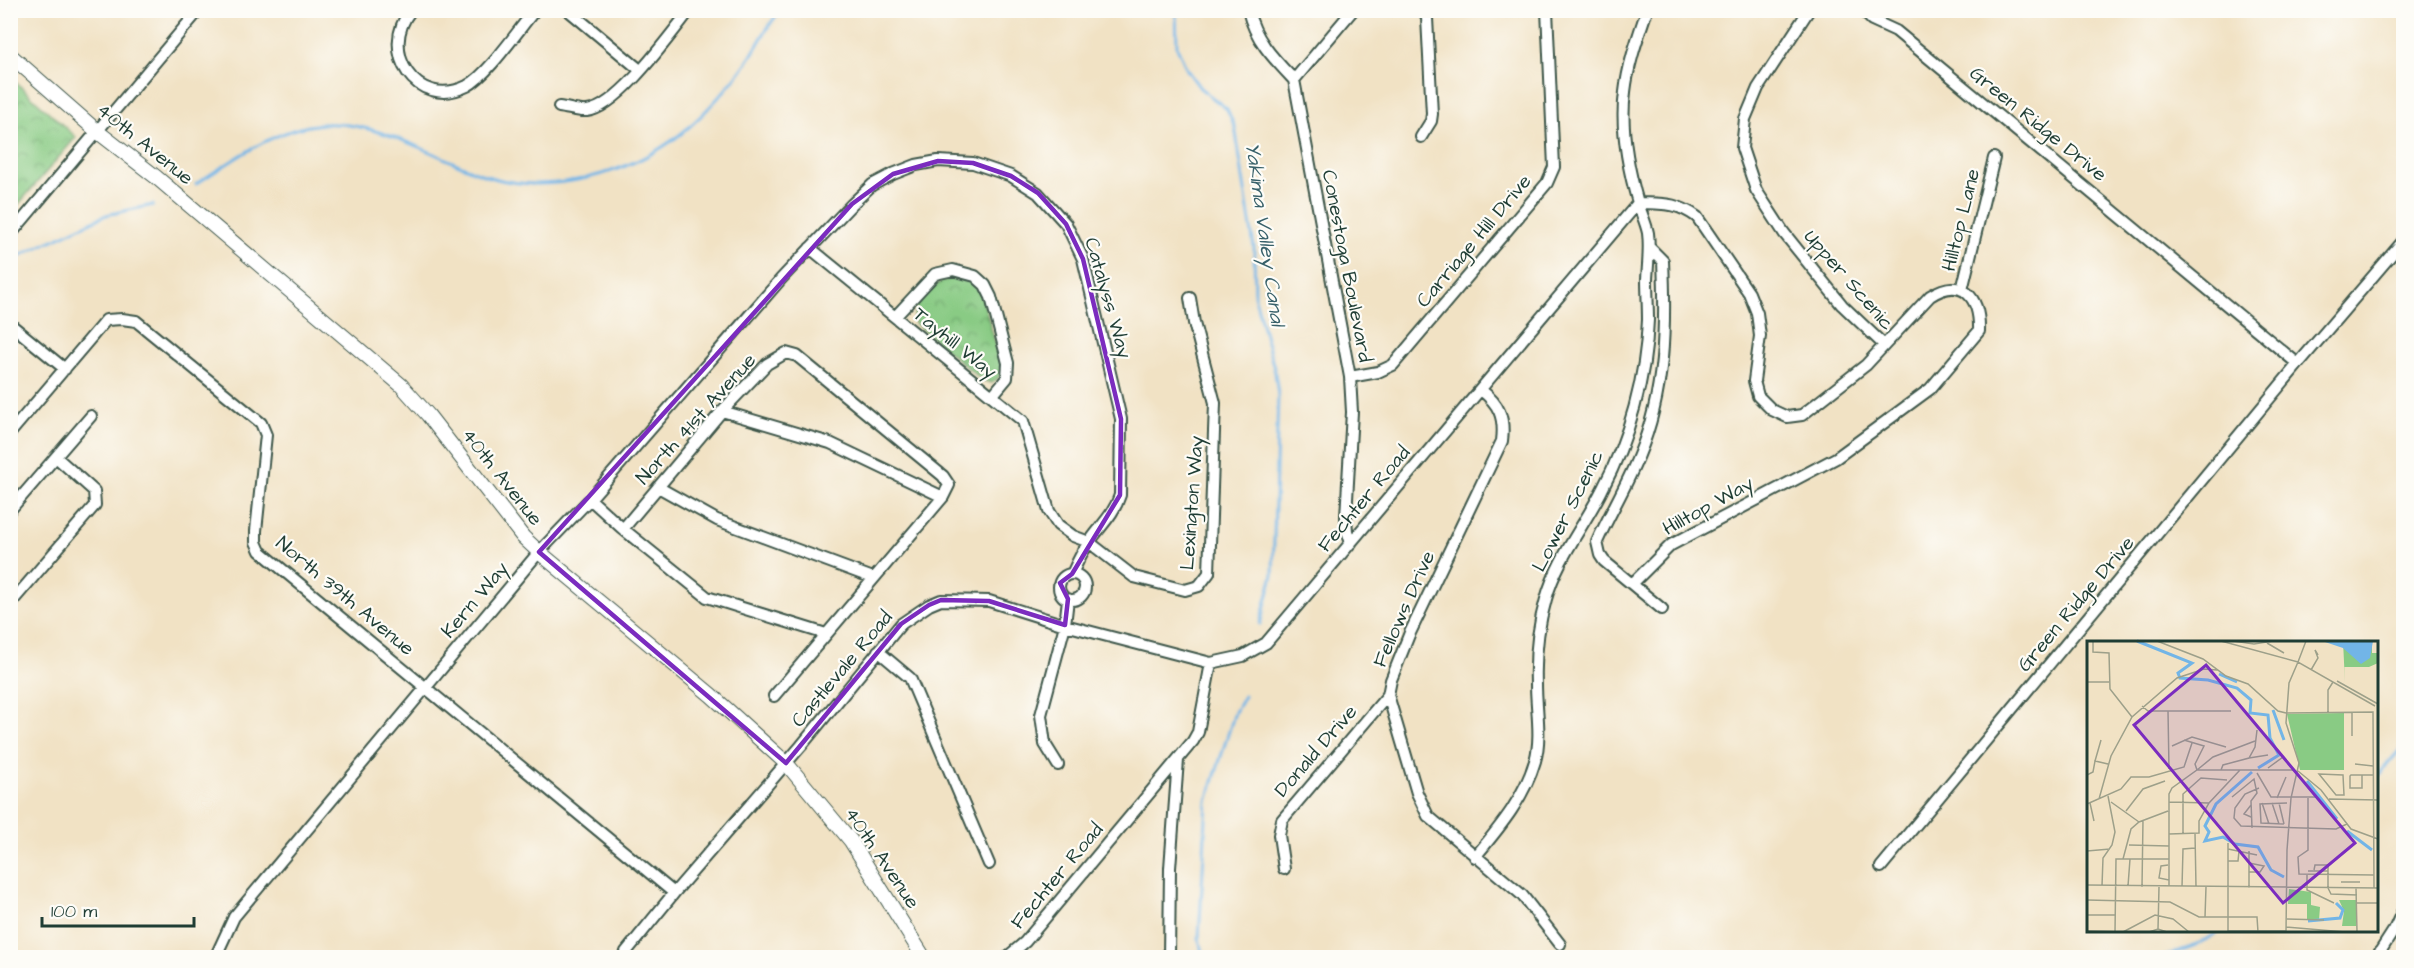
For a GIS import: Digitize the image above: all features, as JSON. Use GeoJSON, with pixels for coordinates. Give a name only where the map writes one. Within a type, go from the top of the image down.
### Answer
{"type":"FeatureCollection","features":[{"type":"Feature","properties":{"kind":"main road","name":"40th Avenue"},"geometry":{"type":"LineString","coordinates":[[10,55],[98,132],[156,177],[401,385],[428,415],[523,537],[711,695],[786,763],[851,841],[924,957]]}},
{"type":"Feature","properties":{"kind":"street"},"geometry":{"type":"LineString","coordinates":[[10,235],[200,10]]}},
{"type":"Feature","properties":{"kind":"street"},"geometry":{"type":"LineString","coordinates":[[411,10],[404,20],[400,34],[399,48],[403,65],[406,73],[423,88],[439,92],[454,91],[479,78],[535,10]]}},
{"type":"Feature","properties":{"kind":"street"},"geometry":{"type":"LineString","coordinates":[[568,10],[640,70]]}},
{"type":"Feature","properties":{"kind":"street"},"geometry":{"type":"LineString","coordinates":[[559,107],[586,112],[601,108],[618,95],[690,10]]}},
{"type":"Feature","properties":{"kind":"street"},"geometry":{"type":"LineString","coordinates":[[1248,10],[1264,48],[1294,80],[1353,10]]}},
{"type":"Feature","properties":{"kind":"street"},"geometry":{"type":"LineString","coordinates":[[1421,137],[1431,121],[1432,114],[1427,18],[1424,10]]}},
{"type":"Feature","properties":{"kind":"street","name":"Carriage Hill Drive"},"geometry":{"type":"LineString","coordinates":[[1350,377],[1378,372],[1394,365],[1547,183],[1554,167],[1547,10]]}},
{"type":"Feature","properties":{"kind":"street"},"geometry":{"type":"LineString","coordinates":[[1638,203],[1630,171],[1624,107],[1632,57],[1647,10]]}},
{"type":"Feature","properties":{"kind":"street","name":"Upper Scenic"},"geometry":{"type":"LineString","coordinates":[[1638,203],[1672,204],[1697,217],[1749,293],[1757,313],[1760,336],[1754,381],[1758,396],[1772,410],[1786,417],[1802,415],[1866,365],[1884,345],[1842,305],[1799,251],[1756,190],[1749,174],[1743,148],[1745,119],[1758,88],[1809,10]]}},
{"type":"Feature","properties":{"kind":"street","name":"Green Ridge Drive"},"geometry":{"type":"LineString","coordinates":[[1862,10],[1872,20],[1896,31],[1905,38],[2298,364]]}},
{"type":"Feature","properties":{"kind":"street","name":"Conestoga Boulevard"},"geometry":{"type":"LineString","coordinates":[[1294,80],[1350,377],[1352,412],[1346,517],[1351,543]]}},
{"type":"Feature","properties":{"kind":"street","name":"Hilltop Lane"},"geometry":{"type":"LineString","coordinates":[[1962,290],[1994,158]]}},
{"type":"Feature","properties":{"kind":"street","name":"Catalyss Way"},"geometry":{"type":"LineString","coordinates":[[781,279],[872,185],[916,165],[938,161],[973,163],[1011,176],[1038,193],[1066,224],[1083,259],[1121,418],[1120,495],[1111,515],[1089,542],[1072,574],[1064,576],[1060,583],[1062,594],[1068,599],[1065,625],[1041,715],[1045,744],[1058,765]]}},
{"type":"Feature","properties":{"kind":"street","name":"Lower Scenic"},"geometry":{"type":"LineString","coordinates":[[1474,857],[1512,810],[1536,759],[1538,725],[1536,683],[1540,622],[1553,576],[1604,487],[1631,416],[1641,377],[1648,322],[1649,248],[1648,231],[1638,203]]}},
{"type":"Feature","properties":{"kind":"street","name":"Fechter Road"},"geometry":{"type":"LineString","coordinates":[[1006,957],[1025,942],[1198,732],[1211,663],[1243,656],[1266,643],[1638,203]]}},
{"type":"Feature","properties":{"kind":"street","name":"Green Ridge Drive"},"geometry":{"type":"LineString","coordinates":[[1881,867],[2403,240]]}},
{"type":"Feature","properties":{"kind":"street","name":"Tayhill Way"},"geometry":{"type":"LineString","coordinates":[[810,248],[1023,421],[1052,518],[1073,536],[1089,542]]}},
{"type":"Feature","properties":{"kind":"street"},"geometry":{"type":"LineString","coordinates":[[1649,248],[1663,261],[1665,298],[1664,342],[1655,406],[1640,453],[1597,542],[1604,561],[1662,609]]}},
{"type":"Feature","properties":{"kind":"street","name":"Tayhill Way"},"geometry":{"type":"LineString","coordinates":[[895,317],[935,274],[953,270],[975,276],[985,285],[992,297],[1008,363],[1007,378],[992,396]]}},
{"type":"Feature","properties":{"kind":"street","name":"Kern Way"},"geometry":{"type":"LineString","coordinates":[[215,957],[234,917],[426,687],[539,552],[590,499],[781,279]]}},
{"type":"Feature","properties":{"kind":"street"},"geometry":{"type":"LineString","coordinates":[[1884,345],[1930,296],[1940,290],[1962,290]]}},
{"type":"Feature","properties":{"kind":"street","name":"Hilltop Way"},"geometry":{"type":"LineString","coordinates":[[1632,585],[1671,545],[1836,458],[1930,389],[1979,331],[1978,307],[1962,290]]}},
{"type":"Feature","properties":{"kind":"street","name":"Lexington Way"},"geometry":{"type":"LineString","coordinates":[[1089,542],[1134,577],[1192,590],[1199,586],[1209,573],[1215,403],[1194,323],[1190,298]]}},
{"type":"Feature","properties":{"kind":"street","name":"North 39th Avenue"},"geometry":{"type":"LineString","coordinates":[[65,369],[106,320],[136,321],[261,423],[266,435],[256,531],[256,542],[261,551],[674,893]]}},
{"type":"Feature","properties":{"kind":"street"},"geometry":{"type":"LineString","coordinates":[[10,324],[65,369],[10,433]]}},
{"type":"Feature","properties":{"kind":"street","name":"North 41st Avenue"},"geometry":{"type":"LineString","coordinates":[[623,529],[722,411],[768,364],[786,353],[797,356],[943,476],[949,485],[943,497]]}},
{"type":"Feature","properties":{"kind":"street","name":"Fellows Drive"},"geometry":{"type":"LineString","coordinates":[[1481,390],[1490,397],[1502,413],[1504,428],[1502,441],[1410,635],[1391,680],[1388,695],[1421,805],[1428,816],[1522,895],[1560,944]]}},
{"type":"Feature","properties":{"kind":"street"},"geometry":{"type":"LineString","coordinates":[[722,411],[830,443],[943,497],[774,696]]}},
{"type":"Feature","properties":{"kind":"street"},"geometry":{"type":"LineString","coordinates":[[10,510],[90,416]]}},
{"type":"Feature","properties":{"kind":"street"},"geometry":{"type":"LineString","coordinates":[[10,604],[94,505],[94,490],[56,457]]}},
{"type":"Feature","properties":{"kind":"street"},"geometry":{"type":"LineString","coordinates":[[658,487],[717,520],[873,578]]}},
{"type":"Feature","properties":{"kind":"street"},"geometry":{"type":"LineString","coordinates":[[590,499],[623,529],[707,597],[826,634]]}},
{"type":"Feature","properties":{"kind":"street"},"geometry":{"type":"LineString","coordinates":[[1068,599],[1081,597],[1085,589],[1080,577],[1072,574]]}},
{"type":"Feature","properties":{"kind":"street","name":"Castlevale Road"},"geometry":{"type":"LineString","coordinates":[[624,957],[674,893],[786,763],[878,651],[901,624],[915,613],[941,600],[989,601],[1065,625],[1211,663]]}},
{"type":"Feature","properties":{"kind":"street"},"geometry":{"type":"LineString","coordinates":[[878,651],[910,678],[989,864]]}},
{"type":"Feature","properties":{"kind":"street","name":"Donald Drive"},"geometry":{"type":"LineString","coordinates":[[1284,869],[1279,835],[1282,820],[1388,695]]}},
{"type":"Feature","properties":{"kind":"street"},"geometry":{"type":"LineString","coordinates":[[1169,957],[1170,868],[1178,759]]}},
{"type":"Feature","properties":{"kind":"street"},"geometry":{"type":"LineString","coordinates":[[2376,957],[2394,930],[2403,908]]}},
{"type":"Feature","properties":{"kind":"highlighted area"},"geometry":{"type":"Polygon","coordinates":[[[938,161],[973,163],[1011,176],[1038,193],[1066,224],[1083,259],[1121,419],[1120,495],[1072,574],[1060,583],[1068,599],[1065,625],[989,601],[941,600],[929,605],[901,624],[786,763],[539,552],[852,204],[893,174],[938,161]]]}},
{"type":"Feature","properties":{"kind":"green space"},"geometry":{"type":"Polygon","coordinates":[[[11,78],[76,137],[11,213],[11,78]]]}},
{"type":"Feature","properties":{"kind":"green space"},"geometry":{"type":"Polygon","coordinates":[[[952,278],[971,282],[981,292],[1002,367],[999,377],[992,383],[982,380],[915,323],[914,316],[920,301],[931,289],[952,278]]]}},
{"type":"Feature","properties":{"kind":"waterway","name":"Yakima Valley Canal"},"geometry":{"type":"LineString","coordinates":[[196,184],[271,138],[322,124],[342,124],[383,133],[481,174],[506,181],[532,184],[559,183],[612,171],[661,148],[700,117],[737,76],[768,26],[781,10]]}},
{"type":"Feature","properties":{"kind":"waterway","name":"Yakima Valley Canal"},"geometry":{"type":"LineString","coordinates":[[1176,10],[1177,47],[1187,70],[1200,88],[1227,109],[1235,127],[1254,247],[1255,298],[1275,372],[1278,395],[1273,575],[1260,624]]}},
{"type":"Feature","properties":{"kind":"waterway","name":"Yakima Valley Canal"},"geometry":{"type":"LineString","coordinates":[[15,258],[106,215],[153,205]]}},
{"type":"Feature","properties":{"kind":"waterway","name":"Yakima Valley Canal"},"geometry":{"type":"LineString","coordinates":[[1208,958],[1202,953],[1199,938],[1207,801],[1235,712],[1244,696]]}},
{"type":"Feature","properties":{"kind":"waterway","name":"Yakima Valley Canal"},"geometry":{"type":"LineString","coordinates":[[2378,776],[2404,745]]}},
{"type":"Feature","properties":{"kind":"waterway","name":"Yakima Valley Canal"},"geometry":{"type":"LineString","coordinates":[[2161,958],[2200,943],[2218,932]]}}]}
